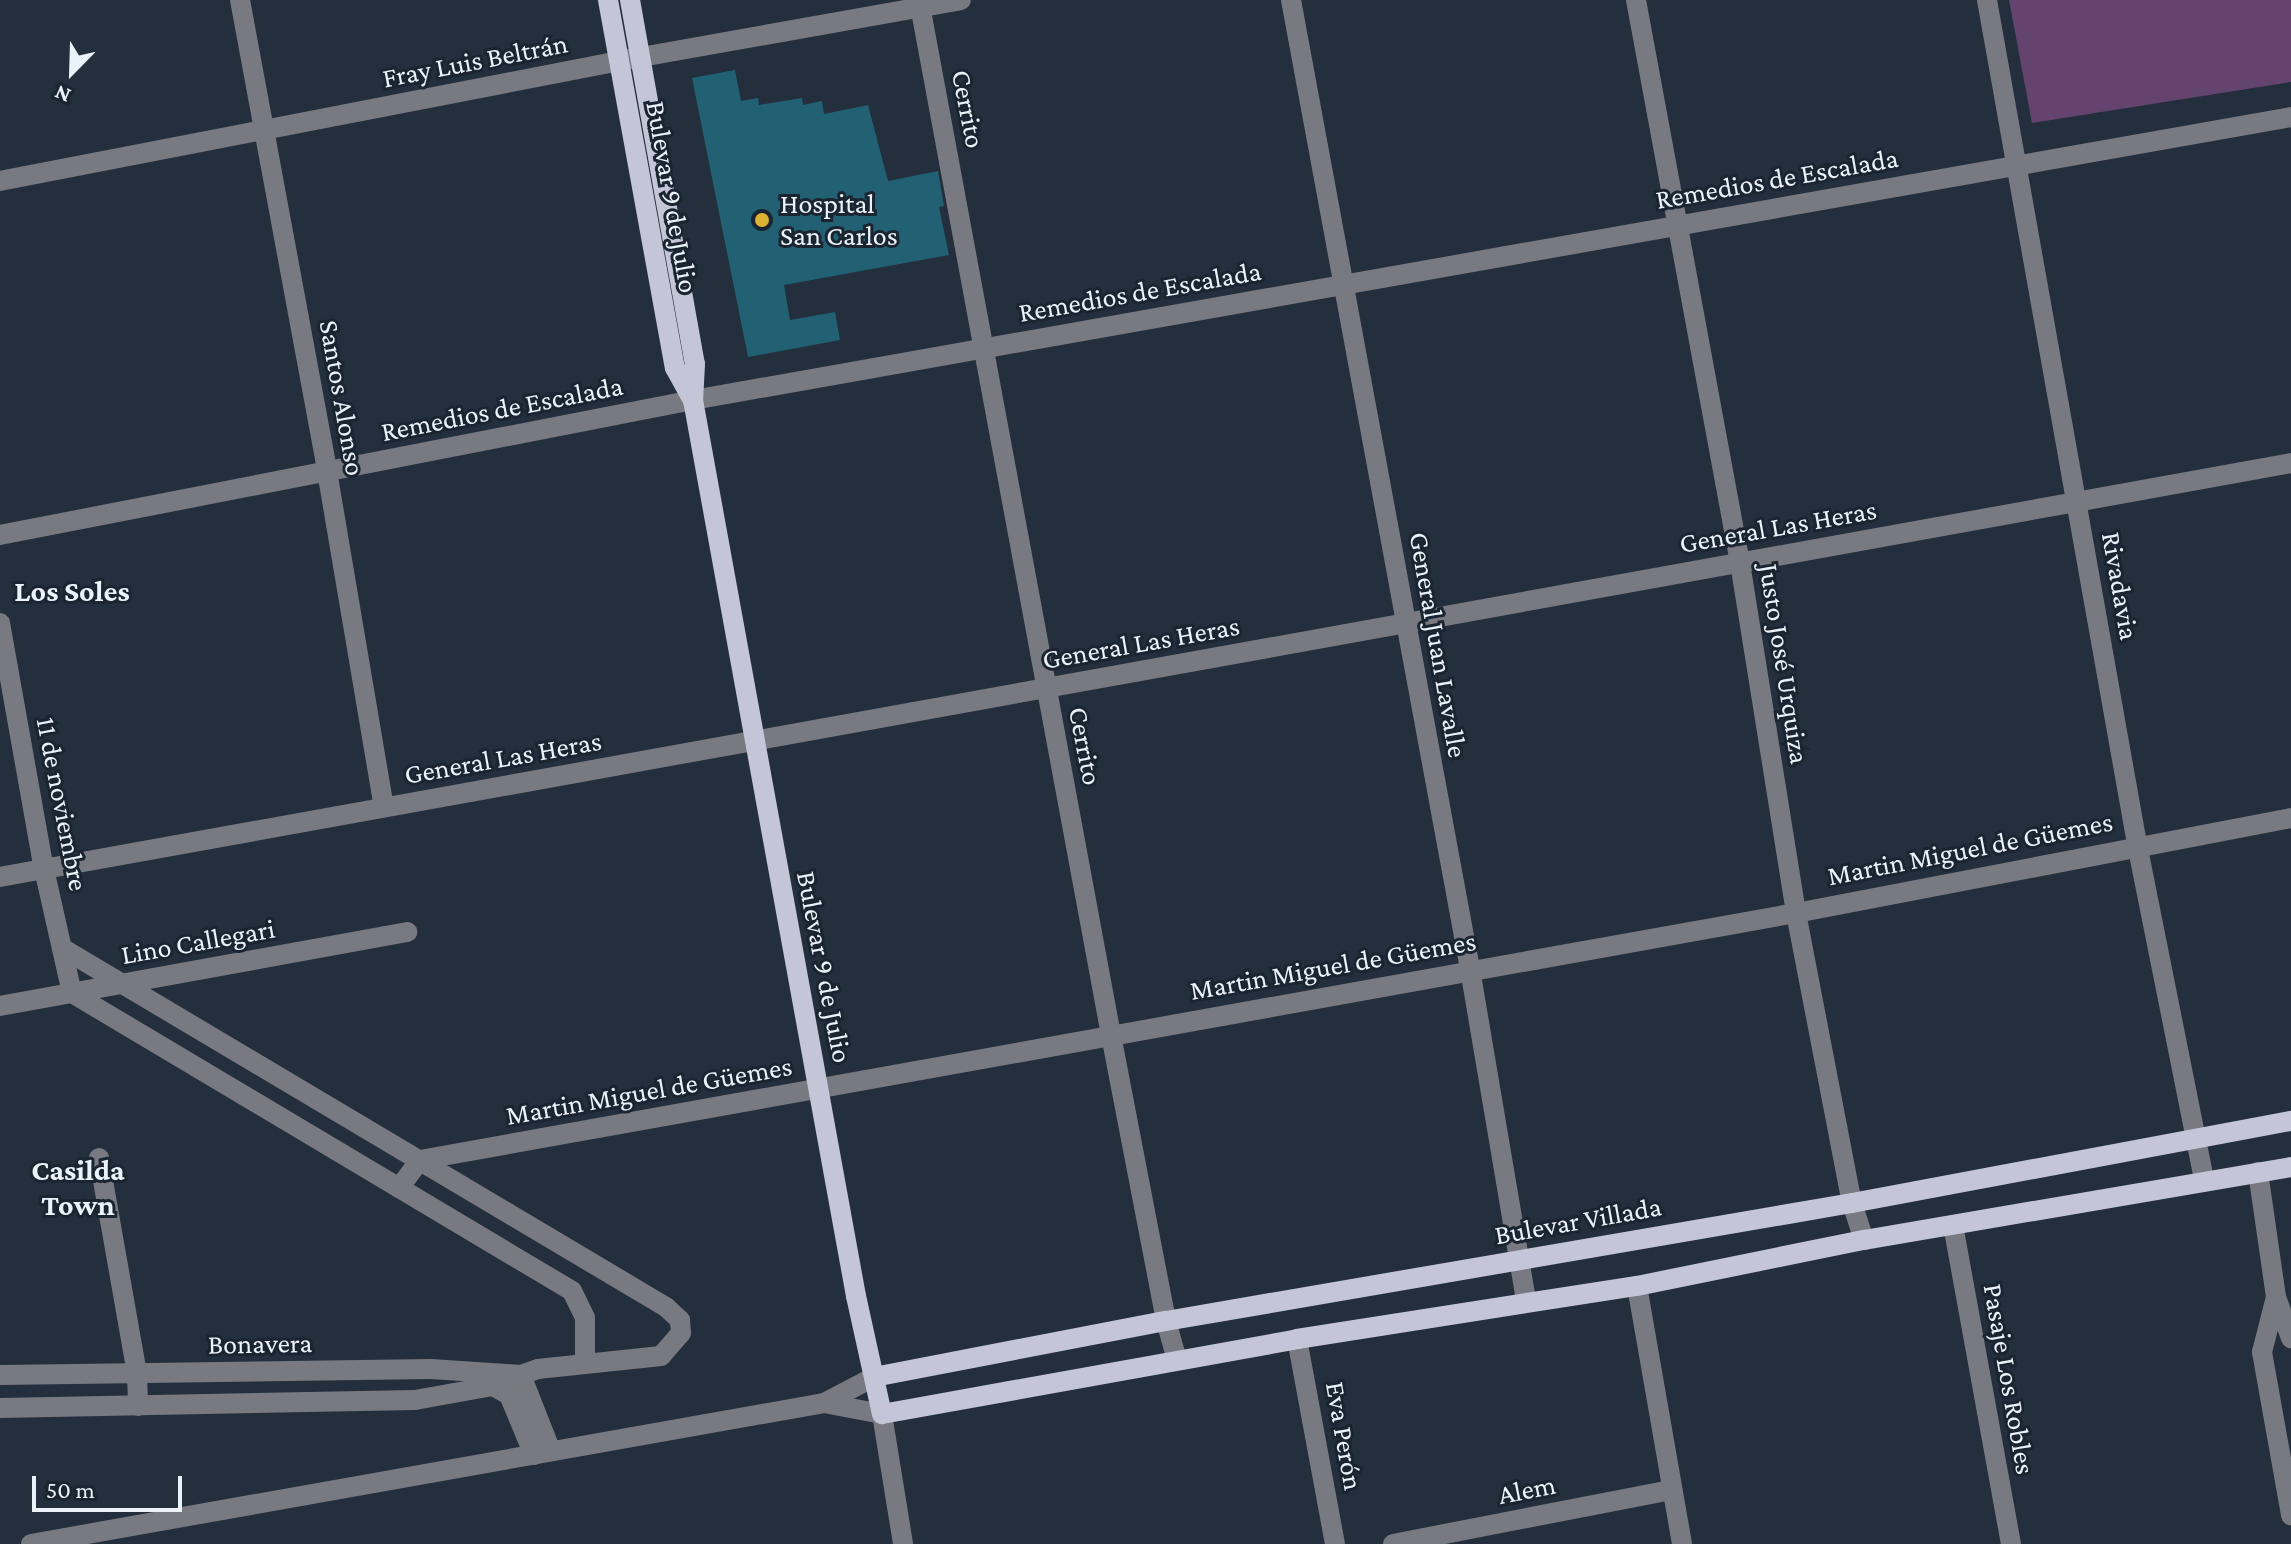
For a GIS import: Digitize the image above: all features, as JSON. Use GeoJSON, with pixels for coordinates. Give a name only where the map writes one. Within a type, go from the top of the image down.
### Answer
{"type":"FeatureCollection","features":[{"type":"Feature","properties":{"kind":"main road","name":"Bulevar 9 de Julio"},"geometry":{"type":"LineString","coordinates":[[608,0],[675,368],[693,400]]}},
{"type":"Feature","properties":{"kind":"main road","name":"Bulevar 9 de Julio"},"geometry":{"type":"LineString","coordinates":[[630,0],[695,364],[693,400],[818,1089],[882,1414]]}},
{"type":"Feature","properties":{"kind":"main road","name":"Bulevar Villada"},"geometry":{"type":"LineString","coordinates":[[874,1377],[1166,1321],[1852,1203],[2291,1121]]}},
{"type":"Feature","properties":{"kind":"main road"},"geometry":{"type":"LineString","coordinates":[[882,1414],[1526,1300],[1637,1286],[1864,1240],[2291,1167]]}},
{"type":"Feature","properties":{"kind":"street","name":"Santos Alonso"},"geometry":{"type":"LineString","coordinates":[[240,0],[327,471],[384,807]]}},
{"type":"Feature","properties":{"kind":"street","name":"Fray Luis Beltrán"},"geometry":{"type":"LineString","coordinates":[[0,181],[920,4],[961,0]]}},
{"type":"Feature","properties":{"kind":"street","name":"General Juan Lavalle"},"geometry":{"type":"LineString","coordinates":[[1291,0],[1470,969],[1526,1300]]}},
{"type":"Feature","properties":{"kind":"street","name":"Justo José Urquiza"},"geometry":{"type":"LineString","coordinates":[[1636,0],[1740,563],[1796,913],[1852,1203],[1864,1240]]}},
{"type":"Feature","properties":{"kind":"street","name":"Rivadavia"},"geometry":{"type":"LineString","coordinates":[[1987,0],[2137,844],[2204,1180]]}},
{"type":"Feature","properties":{"kind":"street","name":"Cerrito"},"geometry":{"type":"LineString","coordinates":[[920,4],[1111,1035],[1166,1321],[1177,1360]]}},
{"type":"Feature","properties":{"kind":"street","name":"Remedios de Escalada"},"geometry":{"type":"LineString","coordinates":[[0,535],[693,400],[2291,117]]}},
{"type":"Feature","properties":{"kind":"street","name":"General Las Heras"},"geometry":{"type":"LineString","coordinates":[[0,877],[2291,463]]}},
{"type":"Feature","properties":{"kind":"street","name":"11 de noviembre"},"geometry":{"type":"LineString","coordinates":[[0,623],[44,869],[72,993]]}},
{"type":"Feature","properties":{"kind":"street","name":"Martin Miguel de Güemes"},"geometry":{"type":"LineString","coordinates":[[420,1160],[1470,969],[1796,913],[2137,844],[2291,818]]}},
{"type":"Feature","properties":{"kind":"street","name":"Lino Callegari"},"geometry":{"type":"LineString","coordinates":[[0,1006],[407,932]]}},
{"type":"Feature","properties":{"kind":"street"},"geometry":{"type":"LineString","coordinates":[[62,948],[420,1160],[399,1188]]}},
{"type":"Feature","properties":{"kind":"street"},"geometry":{"type":"LineString","coordinates":[[72,993],[572,1291],[585,1318],[585,1362]]}},
{"type":"Feature","properties":{"kind":"street"},"geometry":{"type":"LineString","coordinates":[[99,1158],[137,1374],[138,1406]]}},
{"type":"Feature","properties":{"kind":"street","name":"Bonavera"},"geometry":{"type":"LineString","coordinates":[[0,1375],[431,1369],[521,1375],[585,1362],[661,1356],[681,1333],[680,1320],[666,1307],[420,1160]]}},
{"type":"Feature","properties":{"kind":"street"},"geometry":{"type":"LineString","coordinates":[[2258,1172],[2276,1297],[2291,1338]]}},
{"type":"Feature","properties":{"kind":"street","name":"Pasaje Los Robles"},"geometry":{"type":"LineString","coordinates":[[1953,1225],[2011,1544]]}},
{"type":"Feature","properties":{"kind":"street"},"geometry":{"type":"LineString","coordinates":[[1637,1286],[1682,1544]]}},
{"type":"Feature","properties":{"kind":"street"},"geometry":{"type":"LineString","coordinates":[[2276,1297],[2262,1352],[2291,1515]]}},
{"type":"Feature","properties":{"kind":"street","name":"Eva Perón"},"geometry":{"type":"LineString","coordinates":[[1297,1339],[1335,1544]]}},
{"type":"Feature","properties":{"kind":"street"},"geometry":{"type":"LineString","coordinates":[[509,1395],[521,1375]]}},
{"type":"Feature","properties":{"kind":"street"},"geometry":{"type":"LineString","coordinates":[[521,1375],[542,1453]]}},
{"type":"Feature","properties":{"kind":"street"},"geometry":{"type":"LineString","coordinates":[[31,1544],[824,1403],[874,1377]]}},
{"type":"Feature","properties":{"kind":"street"},"geometry":{"type":"LineString","coordinates":[[0,1408],[415,1400],[493,1386],[509,1395],[542,1453]]}},
{"type":"Feature","properties":{"kind":"street"},"geometry":{"type":"LineString","coordinates":[[824,1403],[882,1414]]}},
{"type":"Feature","properties":{"kind":"street","name":"Bulevar 9 de Julio"},"geometry":{"type":"LineString","coordinates":[[882,1414],[903,1544]]}},
{"type":"Feature","properties":{"kind":"street","name":"Alem"},"geometry":{"type":"LineString","coordinates":[[1393,1544],[1672,1490]]}},
{"type":"Feature","properties":{"kind":"shaded area"},"geometry":{"type":"Polygon","coordinates":[[[2009,0],[2291,0],[2291,82],[2032,123],[2009,0]]]}},
{"type":"Feature","properties":{"kind":"building"},"geometry":{"type":"Polygon","coordinates":[[[735,70],[741,101],[758,98],[759,105],[802,98],[803,105],[822,101],[824,114],[868,105],[888,181],[938,171],[944,206],[939,207],[949,255],[784,285],[790,320],[835,312],[840,340],[748,357],[692,78],[735,70]]]}},
{"type":"Feature","properties":{"kind":"place","name":"Hospital San Carlos"},"geometry":{"type":"Point","coordinates":[762,220]}},
{"type":"Feature","properties":{"kind":"district","name":"Los Soles"},"geometry":{"type":"Point","coordinates":[72,591]}},
{"type":"Feature","properties":{"kind":"district","name":"Casilda Town"},"geometry":{"type":"Point","coordinates":[78,1187]}}]}
